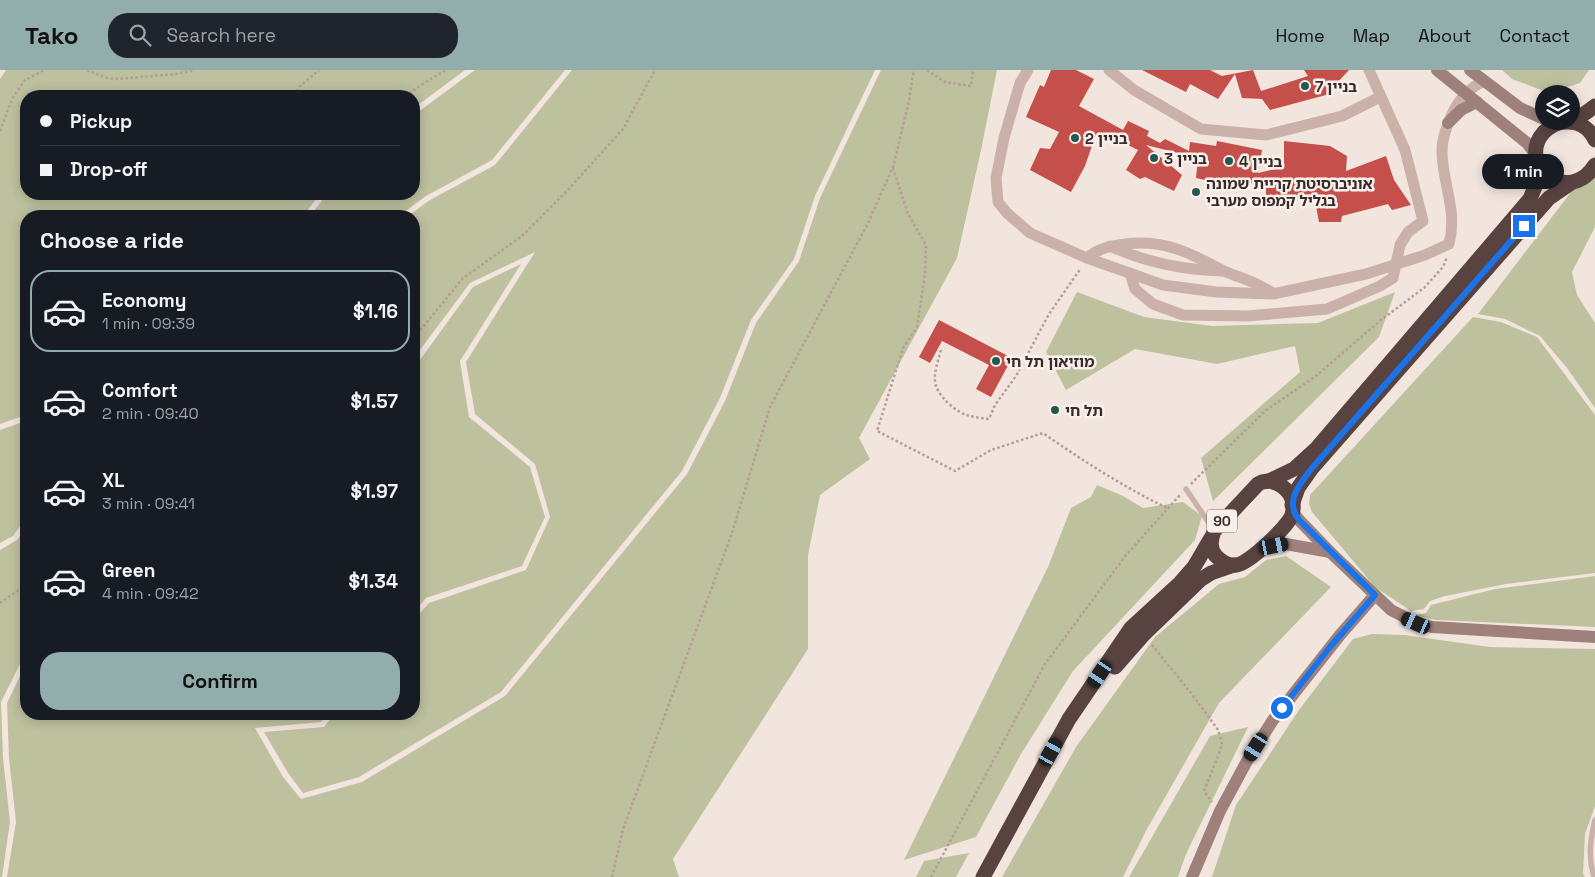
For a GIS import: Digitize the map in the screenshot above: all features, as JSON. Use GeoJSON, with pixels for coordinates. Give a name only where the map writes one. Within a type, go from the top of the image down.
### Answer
{"type":"FeatureCollection","features":[{"type":"Feature","properties":{"kind":"highway"},"geometry":{"type":"LineString","coordinates":[[1580,117],[1595,106]]}},
{"type":"Feature","properties":{"kind":"highway"},"geometry":{"type":"LineString","coordinates":[[1580,125],[1588,130],[1595,140]]}},
{"type":"Feature","properties":{"kind":"highway","name":"90"},"geometry":{"type":"LineString","coordinates":[[983,877],[1069,719],[1131,628],[1194,567],[1213,534],[1258,484],[1294,469],[1317,448],[1530,199],[1536,182],[1537,144],[1541,135],[1546,130]]}},
{"type":"Feature","properties":{"kind":"highway"},"geometry":{"type":"LineString","coordinates":[[1537,158],[1546,175],[1553,180],[1571,183]]}},
{"type":"Feature","properties":{"kind":"highway","name":"90"},"geometry":{"type":"LineString","coordinates":[[1069,719],[1144,634],[1200,580],[1210,573],[1247,561],[1288,521],[1298,488],[1312,468],[1549,198],[1571,183],[1585,177],[1595,165]]}},
{"type":"Feature","properties":{"kind":"highway"},"geometry":{"type":"LineString","coordinates":[[1269,481],[1286,488],[1292,498],[1292,509]]}},
{"type":"Feature","properties":{"kind":"highway","name":"90"},"geometry":{"type":"LineString","coordinates":[[1213,534],[1213,551],[1217,557],[1234,566]]}},
{"type":"Feature","properties":{"kind":"street"},"geometry":{"type":"LineString","coordinates":[[1028,70],[1020,83],[1004,138],[996,178],[998,202],[1007,213],[1030,234],[1087,258],[1163,285],[1216,292],[1273,294],[1366,274],[1426,255],[1450,244],[1453,232],[1450,196],[1442,151],[1448,123],[1457,105],[1466,94],[1484,81]]}},
{"type":"Feature","properties":{"kind":"street"},"geometry":{"type":"LineString","coordinates":[[1109,70],[1134,90],[1201,129],[1266,135],[1342,116],[1380,97]]}},
{"type":"Feature","properties":{"kind":"street"},"geometry":{"type":"LineString","coordinates":[[1130,273],[1135,288],[1153,304],[1183,315],[1248,316],[1328,309],[1380,286],[1393,278],[1400,245],[1408,232],[1423,221],[1405,150],[1369,70]]}},
{"type":"Feature","properties":{"kind":"street"},"geometry":{"type":"LineString","coordinates":[[1437,70],[1527,143],[1537,158]]}},
{"type":"Feature","properties":{"kind":"street"},"geometry":{"type":"LineString","coordinates":[[1470,70],[1520,108],[1535,114]]}},
{"type":"Feature","properties":{"kind":"street"},"geometry":{"type":"LineString","coordinates":[[1448,123],[1461,110],[1477,102]]}},
{"type":"Feature","properties":{"kind":"street"},"geometry":{"type":"LineString","coordinates":[[1087,258],[1096,250],[1110,246],[1143,242],[1170,246],[1201,258],[1225,272],[1254,282],[1273,294]]}},
{"type":"Feature","properties":{"kind":"street"},"geometry":{"type":"LineString","coordinates":[[1110,246],[1125,252],[1193,270],[1225,272]]}},
{"type":"Feature","properties":{"kind":"street"},"geometry":{"type":"LineString","coordinates":[[1292,509],[1330,552],[1391,610],[1416,623],[1432,627],[1595,637]]}},
{"type":"Feature","properties":{"kind":"street"},"geometry":{"type":"LineString","coordinates":[[1262,548],[1286,544],[1330,552]]}},
{"type":"Feature","properties":{"kind":"street"},"geometry":{"type":"LineString","coordinates":[[1192,877],[1220,811],[1247,761],[1273,720],[1334,642],[1375,595]]}},
{"type":"Feature","properties":{"kind":"lane"},"geometry":{"type":"LineString","coordinates":[[1186,489],[1213,534]]}},
{"type":"Feature","properties":{"kind":"lane"},"geometry":{"type":"LineString","coordinates":[[1594,877],[1590,864],[1589,849],[1595,820]]}},
{"type":"Feature","properties":{"kind":"path"},"geometry":{"type":"LineString","coordinates":[[0,132],[12,99],[24,81],[44,70]]}},
{"type":"Feature","properties":{"kind":"path"},"geometry":{"type":"LineString","coordinates":[[88,70],[107,78],[116,79],[176,74],[194,70]]}},
{"type":"Feature","properties":{"kind":"path"},"geometry":{"type":"LineString","coordinates":[[297,90],[319,70]]}},
{"type":"Feature","properties":{"kind":"path"},"geometry":{"type":"LineString","coordinates":[[414,90],[446,70]]}},
{"type":"Feature","properties":{"kind":"path"},"geometry":{"type":"LineString","coordinates":[[420,331],[464,278],[522,236],[574,184],[623,129],[655,70]]}},
{"type":"Feature","properties":{"kind":"path"},"geometry":{"type":"LineString","coordinates":[[612,877],[623,830],[732,533],[770,406],[867,225],[893,167],[908,105],[914,70]]}},
{"type":"Feature","properties":{"kind":"path"},"geometry":{"type":"LineString","coordinates":[[927,70],[945,82],[970,86],[973,70]]}},
{"type":"Feature","properties":{"kind":"path"},"geometry":{"type":"LineString","coordinates":[[893,167],[908,214],[926,245],[925,274],[917,327],[903,348],[877,431],[926,458],[955,471],[991,450],[1043,433],[1083,461],[1168,508]]}},
{"type":"Feature","properties":{"kind":"path"},"geometry":{"type":"LineString","coordinates":[[931,877],[1045,664],[1126,555],[1186,489],[1265,411],[1316,376],[1381,320],[1424,288],[1443,267],[1450,244]]}},
{"type":"Feature","properties":{"kind":"path"},"geometry":{"type":"LineString","coordinates":[[941,350],[935,376],[936,388],[940,395],[960,414],[989,419],[995,405],[1016,376],[1049,314],[1087,258]]}},
{"type":"Feature","properties":{"kind":"path"},"geometry":{"type":"LineString","coordinates":[[0,603],[20,589]]}},
{"type":"Feature","properties":{"kind":"path"},"geometry":{"type":"LineString","coordinates":[[1144,634],[1218,730],[1222,743],[1204,791],[1220,811]]}},
{"type":"Feature","properties":{"kind":"green space"},"geometry":{"type":"Polygon","coordinates":[[[6,70],[465,70],[420,104],[420,90],[20,90],[20,200],[315,200],[308,210],[20,210],[20,417],[0,424],[0,79],[6,70]]]}},
{"type":"Feature","properties":{"kind":"green space"},"geometry":{"type":"Polygon","coordinates":[[[475,70],[565,70],[492,160],[426,196],[407,210],[315,210],[322,200],[420,200],[420,111],[475,70]]]}},
{"type":"Feature","properties":{"kind":"green space"},"geometry":{"type":"Polygon","coordinates":[[[572,70],[875,70],[815,196],[794,259],[751,320],[720,398],[682,471],[501,692],[359,777],[303,793],[288,773],[264,732],[324,727],[329,720],[420,720],[420,613],[429,603],[526,570],[550,517],[535,464],[475,414],[466,362],[535,252],[470,283],[420,350],[420,210],[416,210],[430,200],[495,165],[572,70]]]}},
{"type":"Feature","properties":{"kind":"green space"},"geometry":{"type":"Polygon","coordinates":[[[881,70],[997,70],[957,258],[859,438],[870,459],[820,495],[808,555],[808,649],[673,859],[679,877],[7,877],[16,822],[9,758],[7,703],[20,676],[20,720],[322,720],[321,722],[255,728],[283,777],[301,799],[362,782],[505,696],[687,474],[725,401],[756,323],[799,261],[820,198],[881,70]]]}},
{"type":"Feature","properties":{"kind":"green space"},"geometry":{"type":"Polygon","coordinates":[[[1502,70],[1589,70],[1580,83],[1574,85],[1535,85],[1535,88],[1512,79],[1502,70]]]}},
{"type":"Feature","properties":{"kind":"green space"},"geometry":{"type":"Polygon","coordinates":[[[1595,171],[1595,227],[1572,272],[1577,295],[1595,323],[1595,408],[1567,368],[1540,336],[1505,319],[1478,314],[1571,192],[1595,171]]]}},
{"type":"Feature","properties":{"kind":"green space"},"geometry":{"type":"Polygon","coordinates":[[[521,264],[460,361],[469,417],[530,467],[545,517],[522,566],[426,598],[420,605],[420,360],[473,287],[521,264]]]}},
{"type":"Feature","properties":{"kind":"green space"},"geometry":{"type":"Polygon","coordinates":[[[1077,292],[1144,317],[1212,326],[1318,323],[1395,292],[1379,337],[1213,501],[1201,458],[1300,372],[1295,346],[1217,364],[1135,349],[1066,390],[1046,352],[1077,292]]]}},
{"type":"Feature","properties":{"kind":"green space"},"geometry":{"type":"Polygon","coordinates":[[[1473,317],[1501,322],[1537,337],[1595,415],[1595,573],[1506,584],[1445,596],[1430,601],[1424,609],[1411,611],[1375,587],[1312,512],[1309,504],[1310,495],[1473,317]]]}},
{"type":"Feature","properties":{"kind":"green space"},"geometry":{"type":"Polygon","coordinates":[[[20,423],[20,526],[13,536],[0,543],[0,430],[20,423]]]}},
{"type":"Feature","properties":{"kind":"green space"},"geometry":{"type":"Polygon","coordinates":[[[1097,485],[1123,496],[1143,508],[1183,502],[1202,516],[1195,540],[1073,671],[1021,754],[976,837],[904,860],[1048,567],[1071,508],[1091,497],[1097,485]]]}},
{"type":"Feature","properties":{"kind":"green space"},"geometry":{"type":"Polygon","coordinates":[[[20,536],[20,664],[1,702],[3,758],[10,822],[2,877],[0,877],[0,550],[17,540],[20,536]]]}},
{"type":"Feature","properties":{"kind":"green space"},"geometry":{"type":"Polygon","coordinates":[[[1286,556],[1331,587],[1219,703],[1147,829],[1123,877],[1002,877],[1076,747],[1155,637],[1219,584],[1245,577],[1266,560],[1286,556]]]}},
{"type":"Feature","properties":{"kind":"green space"},"geometry":{"type":"Polygon","coordinates":[[[1595,576],[1595,627],[1436,620],[1415,615],[1426,613],[1431,605],[1495,589],[1595,576]]]}},
{"type":"Feature","properties":{"kind":"green space"},"geometry":{"type":"Polygon","coordinates":[[[1372,634],[1404,635],[1490,647],[1595,649],[1595,806],[1585,834],[1583,874],[1585,877],[1212,877],[1236,805],[1299,710],[1353,639],[1372,634]]]}},
{"type":"Feature","properties":{"kind":"green space"},"geometry":{"type":"Polygon","coordinates":[[[1248,727],[1186,854],[1178,877],[1129,877],[1210,736],[1248,727]]]}},
{"type":"Feature","properties":{"kind":"green space"},"geometry":{"type":"Polygon","coordinates":[[[969,853],[956,877],[916,877],[924,861],[969,853]]]}},
{"type":"Feature","properties":{"kind":"building"},"geometry":{"type":"Polygon","coordinates":[[[1051,70],[1076,70],[1094,79],[1079,106],[1123,130],[1128,121],[1149,131],[1147,136],[1160,143],[1165,139],[1189,151],[1190,142],[1216,146],[1217,141],[1262,150],[1258,173],[1284,167],[1284,141],[1330,146],[1347,156],[1346,171],[1386,156],[1394,180],[1411,205],[1392,210],[1388,204],[1342,216],[1341,222],[1319,222],[1315,201],[1266,199],[1266,184],[1214,182],[1196,178],[1198,158],[1146,145],[1182,175],[1174,191],[1145,177],[1140,179],[1126,170],[1138,150],[1106,134],[1104,139],[1095,137],[1085,166],[1071,192],[1030,170],[1040,148],[1050,149],[1059,132],[1026,117],[1040,85],[1044,87],[1051,70]]]}},
{"type":"Feature","properties":{"kind":"building","name":"בניין 7"},"geometry":{"type":"Polygon","coordinates":[[[1142,70],[1210,70],[1222,76],[1253,70],[1261,91],[1308,76],[1304,70],[1349,70],[1326,95],[1270,110],[1262,99],[1242,98],[1235,74],[1218,99],[1190,84],[1186,92],[1142,70]]]}},
{"type":"Feature","properties":{"kind":"building","name":"מוזיאון תל חי"},"geometry":{"type":"Polygon","coordinates":[[[939,320],[1012,358],[991,397],[976,389],[989,365],[942,341],[930,363],[919,357],[939,320]]]}},
{"type":"Feature","properties":{"kind":"place","name":"בניין 7"},"geometry":{"type":"Point","coordinates":[1305,86]}},
{"type":"Feature","properties":{"kind":"place","name":"בניין 2"},"geometry":{"type":"Point","coordinates":[1075,138]}},
{"type":"Feature","properties":{"kind":"place","name":"בניין 3"},"geometry":{"type":"Point","coordinates":[1154,158]}},
{"type":"Feature","properties":{"kind":"place","name":"בניין 4"},"geometry":{"type":"Point","coordinates":[1229,161]}},
{"type":"Feature","properties":{"kind":"place","name":"אוניברסיטת קריית שמונה בגליל קמפוס מערבי"},"geometry":{"type":"Point","coordinates":[1196,192]}},
{"type":"Feature","properties":{"kind":"place","name":"מוזיאון תל חי"},"geometry":{"type":"Point","coordinates":[996,361]}},
{"type":"Feature","properties":{"kind":"place","name":"תל חי"},"geometry":{"type":"Point","coordinates":[1055,410]}},
{"type":"Feature","properties":{"kind":"route"},"geometry":{"type":"LineString","coordinates":[[1282,708],[1330,647],[1375,595],[1330,552],[1293,512],[1292,505],[1298,488],[1312,468],[1524,226]]}}]}
